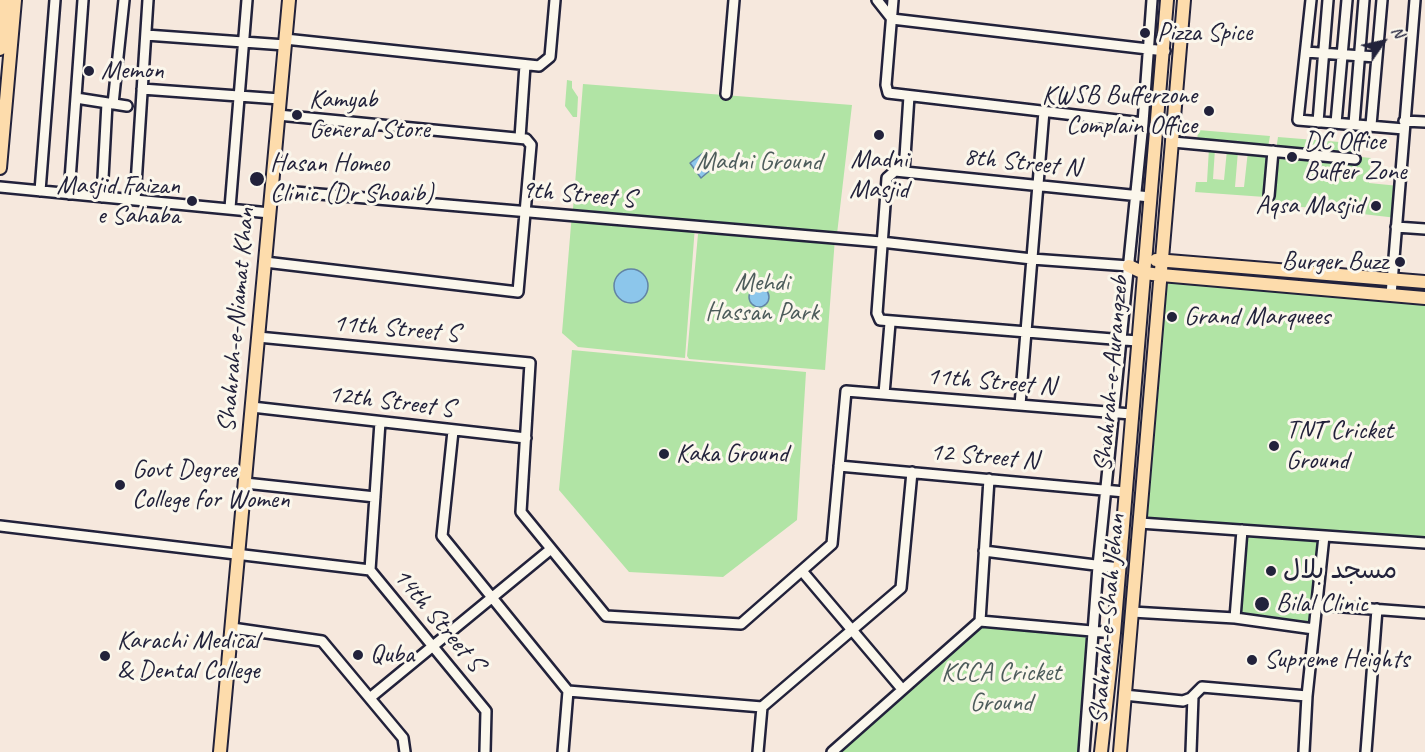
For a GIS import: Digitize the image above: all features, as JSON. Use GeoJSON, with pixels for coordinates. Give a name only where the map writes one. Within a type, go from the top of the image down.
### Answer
{"type":"FeatureCollection","features":[{"type":"Feature","properties":{"kind":"main road"},"geometry":{"type":"LineString","coordinates":[[0,49],[4,0]]}},
{"type":"Feature","properties":{"kind":"main road"},"geometry":{"type":"LineString","coordinates":[[0,168],[15,0]]}},
{"type":"Feature","properties":{"kind":"main road","name":"Shahrah-e-Niamat Khan"},"geometry":{"type":"LineString","coordinates":[[220,752],[289,0]]}},
{"type":"Feature","properties":{"kind":"main road","name":"Shahrah-e-Aurangzeb"},"geometry":{"type":"LineString","coordinates":[[1101,752],[1114,633],[1137,341],[1165,51],[1167,0]]}},
{"type":"Feature","properties":{"kind":"main road","name":"Shahrah-e-Aurangzeb"},"geometry":{"type":"LineString","coordinates":[[1161,275],[1184,0]]}},
{"type":"Feature","properties":{"kind":"main road"},"geometry":{"type":"LineString","coordinates":[[1129,266],[1144,266],[1163,261],[1425,282]]}},
{"type":"Feature","properties":{"kind":"main road"},"geometry":{"type":"LineString","coordinates":[[1144,266],[1161,275],[1425,298]]}},
{"type":"Feature","properties":{"kind":"main road","name":"Shahrah-e-Shah Jehan"},"geometry":{"type":"LineString","coordinates":[[1120,752],[1161,275]]}},
{"type":"Feature","properties":{"kind":"street"},"geometry":{"type":"LineString","coordinates":[[40,191],[55,0]]}},
{"type":"Feature","properties":{"kind":"street"},"geometry":{"type":"LineString","coordinates":[[69,194],[83,0]]}},
{"type":"Feature","properties":{"kind":"street"},"geometry":{"type":"LineString","coordinates":[[102,197],[110,103],[124,0]]}},
{"type":"Feature","properties":{"kind":"street"},"geometry":{"type":"LineString","coordinates":[[135,201],[148,0]]}},
{"type":"Feature","properties":{"kind":"street"},"geometry":{"type":"LineString","coordinates":[[230,208],[247,0]]}},
{"type":"Feature","properties":{"kind":"street"},"geometry":{"type":"LineString","coordinates":[[146,35],[244,43],[285,42],[539,66],[545,64],[550,57],[555,0]]}},
{"type":"Feature","properties":{"kind":"street"},"geometry":{"type":"LineString","coordinates":[[726,94],[734,0]]}},
{"type":"Feature","properties":{"kind":"street"},"geometry":{"type":"LineString","coordinates":[[877,0],[892,20],[1165,51]]}},
{"type":"Feature","properties":{"kind":"street"},"geometry":{"type":"LineString","coordinates":[[893,0],[886,85],[888,93],[1143,123]]}},
{"type":"Feature","properties":{"kind":"street"},"geometry":{"type":"LineString","coordinates":[[1084,752],[1098,566],[1123,341],[1152,0]]}},
{"type":"Feature","properties":{"kind":"street"},"geometry":{"type":"LineString","coordinates":[[1311,0],[1298,120],[1371,125],[1404,125],[1425,122]]}},
{"type":"Feature","properties":{"kind":"street"},"geometry":{"type":"LineString","coordinates":[[1318,122],[1328,0]]}},
{"type":"Feature","properties":{"kind":"street"},"geometry":{"type":"LineString","coordinates":[[1336,123],[1347,0]]}},
{"type":"Feature","properties":{"kind":"street"},"geometry":{"type":"LineString","coordinates":[[1354,124],[1364,0]]}},
{"type":"Feature","properties":{"kind":"street"},"geometry":{"type":"LineString","coordinates":[[1371,125],[1382,0]]}},
{"type":"Feature","properties":{"kind":"street"},"geometry":{"type":"LineString","coordinates":[[1391,295],[1414,0]]}},
{"type":"Feature","properties":{"kind":"street"},"geometry":{"type":"LineString","coordinates":[[1413,12],[1425,13]]}},
{"type":"Feature","properties":{"kind":"street"},"geometry":{"type":"LineString","coordinates":[[1306,52],[1376,57]]}},
{"type":"Feature","properties":{"kind":"street"},"geometry":{"type":"LineString","coordinates":[[265,262],[518,292],[527,211],[524,140],[525,65]]}},
{"type":"Feature","properties":{"kind":"street"},"geometry":{"type":"LineString","coordinates":[[142,89],[280,99]]}},
{"type":"Feature","properties":{"kind":"street"},"geometry":{"type":"LineString","coordinates":[[904,172],[909,96]]}},
{"type":"Feature","properties":{"kind":"street"},"geometry":{"type":"LineString","coordinates":[[76,98],[127,106]]}},
{"type":"Feature","properties":{"kind":"street"},"geometry":{"type":"LineString","coordinates":[[1020,405],[1044,111]]}},
{"type":"Feature","properties":{"kind":"street"},"geometry":{"type":"LineString","coordinates":[[278,115],[524,140]]}},
{"type":"Feature","properties":{"kind":"street"},"geometry":{"type":"LineString","coordinates":[[1173,142],[1354,159]]}},
{"type":"Feature","properties":{"kind":"street"},"geometry":{"type":"LineString","coordinates":[[1269,196],[1273,151]]}},
{"type":"Feature","properties":{"kind":"street","name":"8th Street N"},"geometry":{"type":"LineString","coordinates":[[881,242],[887,178],[890,173],[904,172],[1150,198]]}},
{"type":"Feature","properties":{"kind":"street"},"geometry":{"type":"LineString","coordinates":[[0,187],[270,213]]}},
{"type":"Feature","properties":{"kind":"street","name":"9th Street S"},"geometry":{"type":"LineString","coordinates":[[272,190],[881,242],[1032,259],[1129,266]]}},
{"type":"Feature","properties":{"kind":"street"},"geometry":{"type":"LineString","coordinates":[[1396,226],[1425,229]]}},
{"type":"Feature","properties":{"kind":"street"},"geometry":{"type":"LineString","coordinates":[[881,242],[878,317],[890,323],[1137,341]]}},
{"type":"Feature","properties":{"kind":"street"},"geometry":{"type":"LineString","coordinates":[[884,394],[890,323]]}},
{"type":"Feature","properties":{"kind":"street","name":"11th Street S"},"geometry":{"type":"LineString","coordinates":[[258,337],[530,363],[526,438]]}},
{"type":"Feature","properties":{"kind":"street","name":"11th Street N"},"geometry":{"type":"LineString","coordinates":[[839,466],[846,391],[1131,414]]}},
{"type":"Feature","properties":{"kind":"street","name":"12th Street S"},"geometry":{"type":"LineString","coordinates":[[252,407],[526,438]]}},
{"type":"Feature","properties":{"kind":"street"},"geometry":{"type":"LineString","coordinates":[[370,570],[380,422]]}},
{"type":"Feature","properties":{"kind":"street"},"geometry":{"type":"LineString","coordinates":[[453,431],[442,536],[568,691],[563,752]]}},
{"type":"Feature","properties":{"kind":"street"},"geometry":{"type":"LineString","coordinates":[[526,438],[521,512],[606,616],[741,624],[832,544],[839,466]]}},
{"type":"Feature","properties":{"kind":"street","name":"12 Street N"},"geometry":{"type":"LineString","coordinates":[[839,466],[1125,492]]}},
{"type":"Feature","properties":{"kind":"street"},"geometry":{"type":"LineString","coordinates":[[758,752],[762,707],[901,588],[912,472]]}},
{"type":"Feature","properties":{"kind":"street"},"geometry":{"type":"LineString","coordinates":[[832,752],[980,621],[989,478]]}},
{"type":"Feature","properties":{"kind":"street"},"geometry":{"type":"LineString","coordinates":[[245,483],[375,496]]}},
{"type":"Feature","properties":{"kind":"street"},"geometry":{"type":"LineString","coordinates":[[1140,523],[1425,543]]}},
{"type":"Feature","properties":{"kind":"street","name":"14th Street S"},"geometry":{"type":"LineString","coordinates":[[0,526],[239,552],[370,570],[486,711],[485,752]]}},
{"type":"Feature","properties":{"kind":"street"},"geometry":{"type":"LineString","coordinates":[[1235,618],[1242,530]]}},
{"type":"Feature","properties":{"kind":"street"},"geometry":{"type":"LineString","coordinates":[[1304,752],[1307,696],[1324,536]]}},
{"type":"Feature","properties":{"kind":"street"},"geometry":{"type":"LineString","coordinates":[[371,697],[551,549]]}},
{"type":"Feature","properties":{"kind":"street"},"geometry":{"type":"LineString","coordinates":[[984,551],[1119,568]]}},
{"type":"Feature","properties":{"kind":"street"},"geometry":{"type":"LineString","coordinates":[[802,571],[902,689]]}},
{"type":"Feature","properties":{"kind":"street"},"geometry":{"type":"LineString","coordinates":[[1317,604],[1425,613]]}},
{"type":"Feature","properties":{"kind":"street"},"geometry":{"type":"LineString","coordinates":[[1366,752],[1377,609]]}},
{"type":"Feature","properties":{"kind":"street"},"geometry":{"type":"LineString","coordinates":[[1132,612],[1235,618],[1314,629]]}},
{"type":"Feature","properties":{"kind":"street"},"geometry":{"type":"LineString","coordinates":[[980,621],[1114,633]]}},
{"type":"Feature","properties":{"kind":"street"},"geometry":{"type":"LineString","coordinates":[[232,628],[322,640],[403,738],[405,752]]}},
{"type":"Feature","properties":{"kind":"street"},"geometry":{"type":"LineString","coordinates":[[1124,695],[1183,701],[1203,687],[1307,696]]}},
{"type":"Feature","properties":{"kind":"street"},"geometry":{"type":"LineString","coordinates":[[568,691],[762,707]]}},
{"type":"Feature","properties":{"kind":"street"},"geometry":{"type":"LineString","coordinates":[[1191,752],[1193,696]]}},
{"type":"Feature","properties":{"kind":"green space"},"geometry":{"type":"Polygon","coordinates":[[[567,80],[572,81],[572,88],[578,97],[577,117],[573,117],[565,106],[567,80]]]}},
{"type":"Feature","properties":{"kind":"green space","name":"Madni Ground"},"geometry":{"type":"Polygon","coordinates":[[[583,84],[852,105],[837,234],[573,209],[583,84]]]}},
{"type":"Feature","properties":{"kind":"green space"},"geometry":{"type":"Polygon","coordinates":[[[1198,130],[1270,136],[1268,147],[1197,143],[1198,130]]]}},
{"type":"Feature","properties":{"kind":"green space"},"geometry":{"type":"Polygon","coordinates":[[[1278,137],[1352,143],[1351,156],[1371,158],[1369,183],[1399,186],[1397,218],[1268,203],[1278,137]]]}},
{"type":"Feature","properties":{"kind":"green space"},"geometry":{"type":"Polygon","coordinates":[[[1209,148],[1215,149],[1213,179],[1224,180],[1227,150],[1238,151],[1235,187],[1244,187],[1248,151],[1270,153],[1265,197],[1195,192],[1196,182],[1207,182],[1209,148]]]}},
{"type":"Feature","properties":{"kind":"green space","name":"Mehdi Hassan Park"},"geometry":{"type":"Polygon","coordinates":[[[572,213],[695,226],[685,358],[578,347],[562,333],[572,213]]]}},
{"type":"Feature","properties":{"kind":"green space","name":"Mehdi Hassan Park"},"geometry":{"type":"Polygon","coordinates":[[[703,226],[835,238],[825,370],[689,359],[687,356],[698,234],[702,234],[703,226]]]}},
{"type":"Feature","properties":{"kind":"green space"},"geometry":{"type":"Polygon","coordinates":[[[1160,275],[1425,296],[1425,546],[1324,536],[1315,630],[1235,618],[1242,529],[1138,521],[1160,275]]]}},
{"type":"Feature","properties":{"kind":"green space"},"geometry":{"type":"Polygon","coordinates":[[[572,350],[806,372],[797,520],[723,577],[629,572],[559,490],[572,350]]]}},
{"type":"Feature","properties":{"kind":"green space","name":"KCCA Cricket Ground"},"geometry":{"type":"Polygon","coordinates":[[[980,621],[1092,634],[1084,752],[832,752],[980,621]]]}},
{"type":"Feature","properties":{"kind":"water"},"geometry":{"type":"Polygon","coordinates":[[[703,153],[714,167],[701,178],[690,163],[703,153]]]}},
{"type":"Feature","properties":{"kind":"water"},"geometry":{"type":"Polygon","coordinates":[[[631,269],[643,274],[648,286],[643,298],[631,303],[619,298],[614,286],[619,274],[631,269]]]}},
{"type":"Feature","properties":{"kind":"water"},"geometry":{"type":"Polygon","coordinates":[[[759,287],[766,290],[769,297],[766,304],[759,307],[752,304],[749,297],[752,290],[759,287]]]}},
{"type":"Feature","properties":{"kind":"place","name":"Pizza Spice"},"geometry":{"type":"Point","coordinates":[1145,33]}},
{"type":"Feature","properties":{"kind":"place","name":"Memon"},"geometry":{"type":"Point","coordinates":[89,71]}},
{"type":"Feature","properties":{"kind":"place","name":"KWSB Bufferzone Complain Office"},"geometry":{"type":"Point","coordinates":[1209,111]}},
{"type":"Feature","properties":{"kind":"place","name":"Kamyab General Store"},"geometry":{"type":"Point","coordinates":[297,115]}},
{"type":"Feature","properties":{"kind":"place","name":"Madni Masjid"},"geometry":{"type":"Point","coordinates":[879,135]}},
{"type":"Feature","properties":{"kind":"place","name":"DC Office Buffer Zone"},"geometry":{"type":"Point","coordinates":[1292,157]}},
{"type":"Feature","properties":{"kind":"place","name":"Hasan Homeo Clinic (Dr Shoaib)"},"geometry":{"type":"Point","coordinates":[257,179]}},
{"type":"Feature","properties":{"kind":"place","name":"Masjid Faizan e Sahaba"},"geometry":{"type":"Point","coordinates":[192,201]}},
{"type":"Feature","properties":{"kind":"place","name":"Aqsa Masjid"},"geometry":{"type":"Point","coordinates":[1376,206]}},
{"type":"Feature","properties":{"kind":"place","name":"Burger Buzz"},"geometry":{"type":"Point","coordinates":[1400,262]}},
{"type":"Feature","properties":{"kind":"place","name":"Grand Marquees"},"geometry":{"type":"Point","coordinates":[1172,317]}},
{"type":"Feature","properties":{"kind":"place","name":"TNT Cricket Ground"},"geometry":{"type":"Point","coordinates":[1274,446]}},
{"type":"Feature","properties":{"kind":"place","name":"Kaka Ground"},"geometry":{"type":"Point","coordinates":[664,454]}},
{"type":"Feature","properties":{"kind":"place","name":"Govt Degree College for Women"},"geometry":{"type":"Point","coordinates":[120,485]}},
{"type":"Feature","properties":{"kind":"place","name":"مسجد بلال"},"geometry":{"type":"Point","coordinates":[1271,571]}},
{"type":"Feature","properties":{"kind":"place","name":"Bilal Clinic"},"geometry":{"type":"Point","coordinates":[1262,604]}},
{"type":"Feature","properties":{"kind":"place","name":"Quba"},"geometry":{"type":"Point","coordinates":[358,655]}},
{"type":"Feature","properties":{"kind":"place","name":"Karachi Medical & Dental College"},"geometry":{"type":"Point","coordinates":[105,656]}},
{"type":"Feature","properties":{"kind":"place","name":"Supreme Heights"},"geometry":{"type":"Point","coordinates":[1252,660]}}]}
